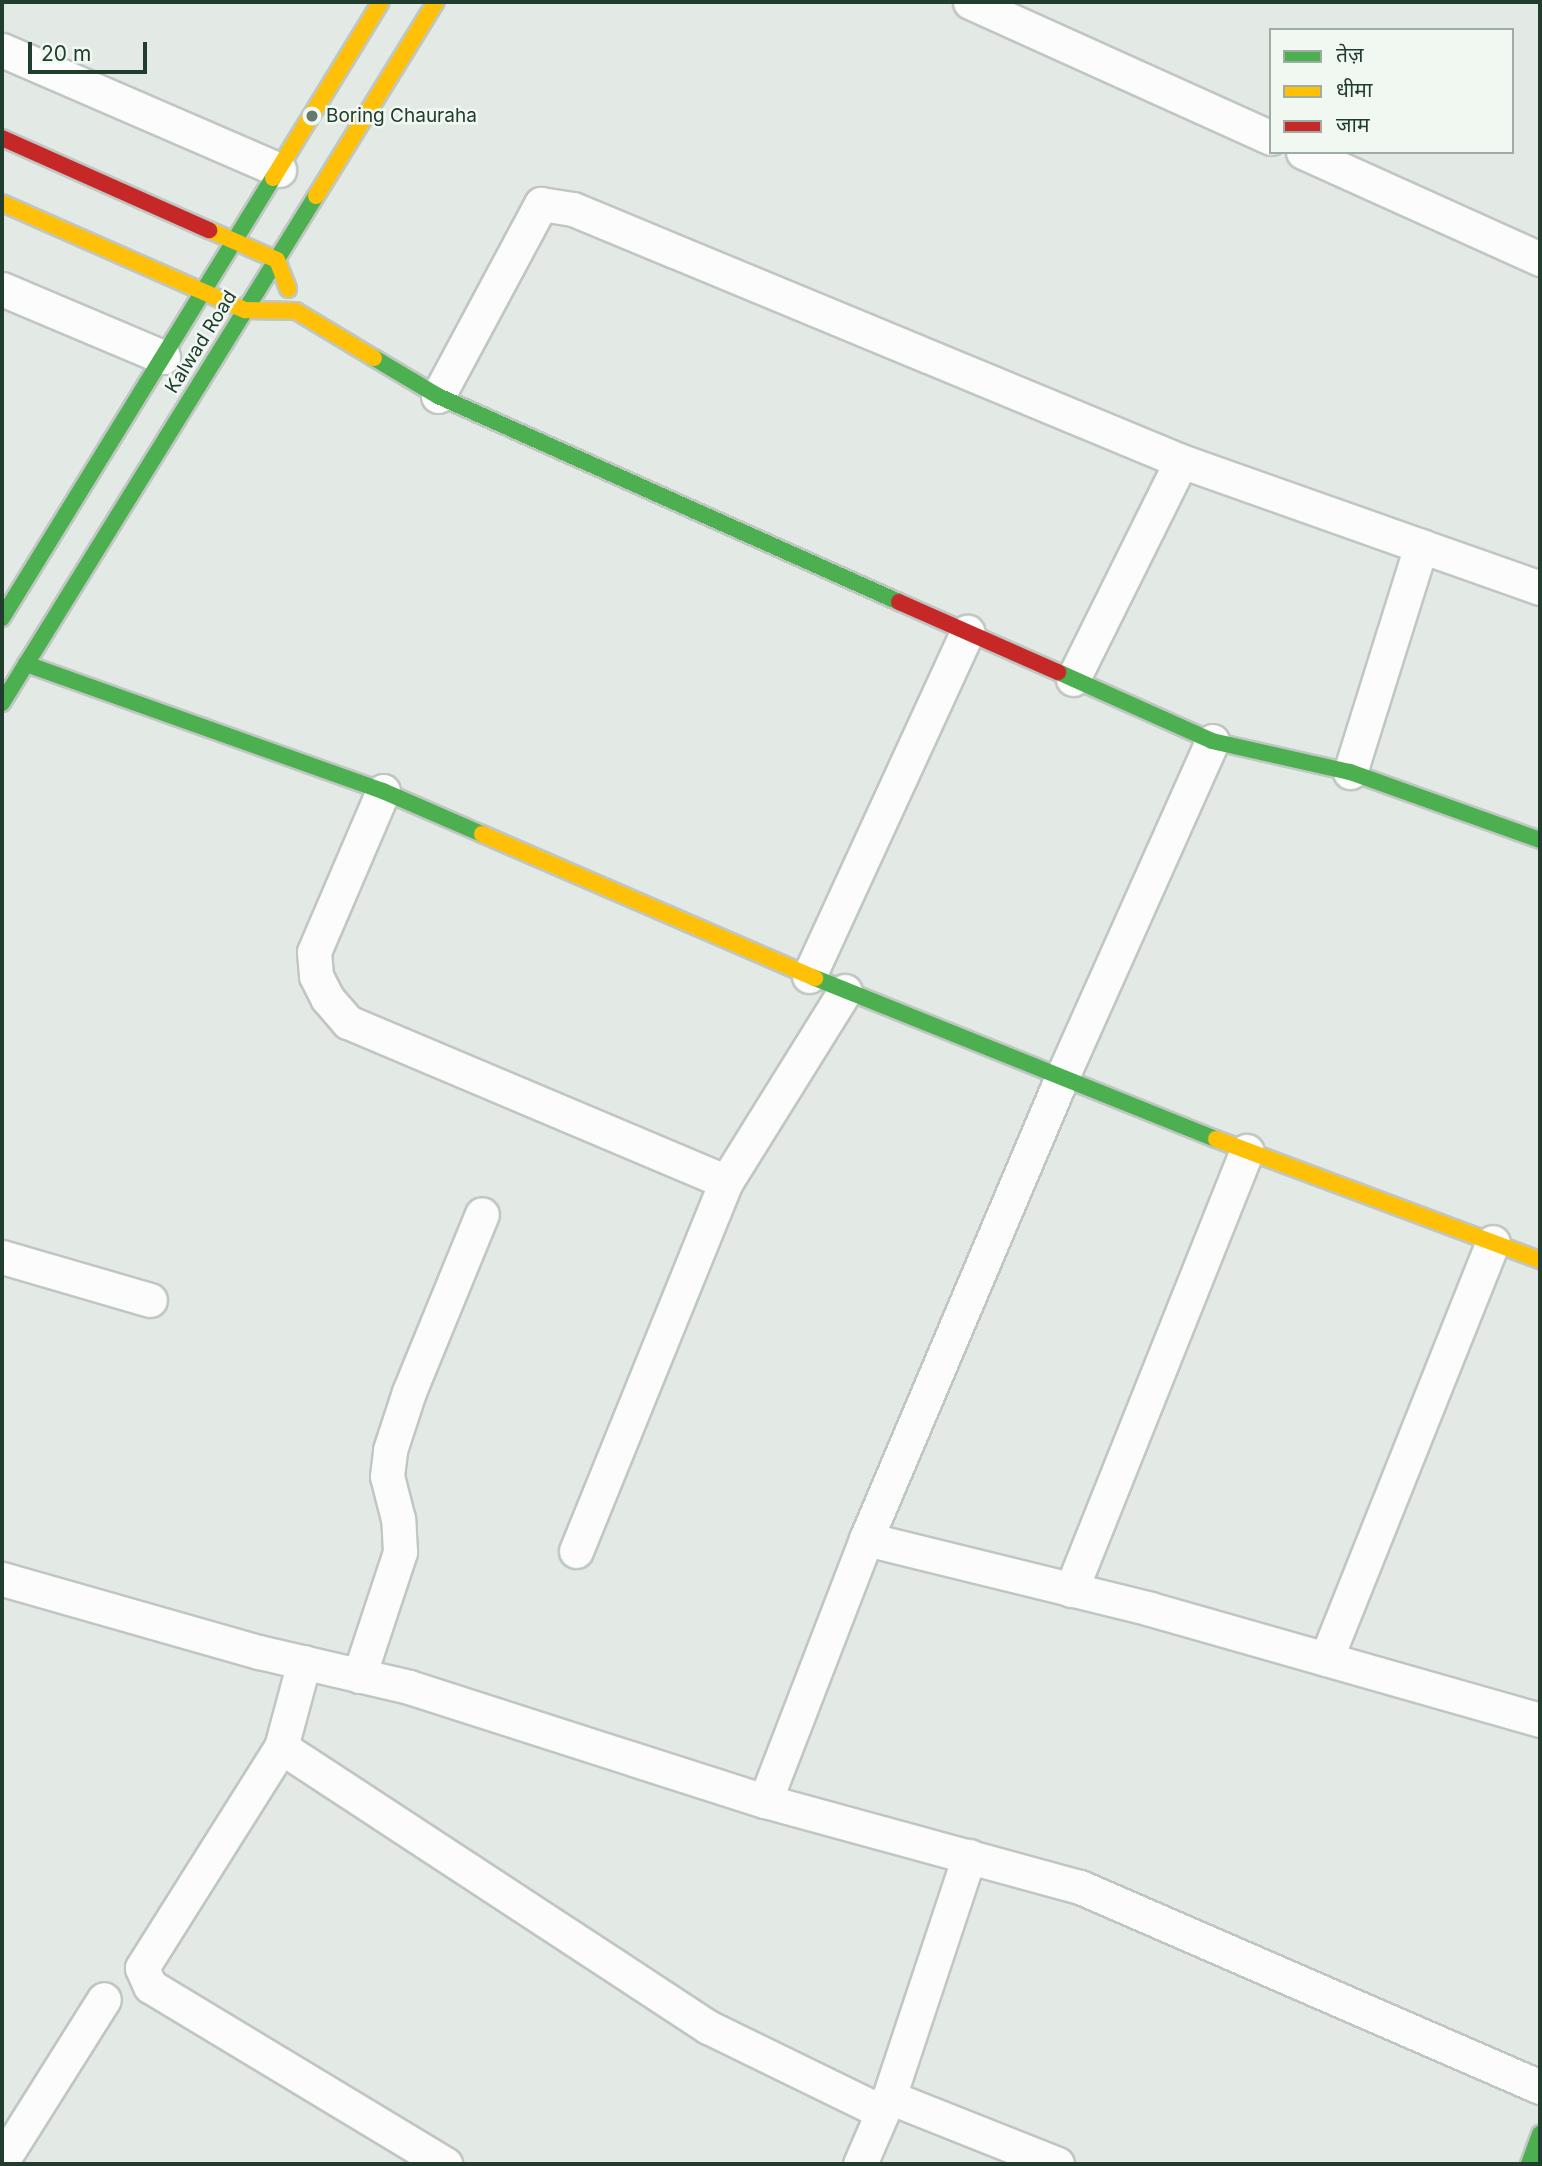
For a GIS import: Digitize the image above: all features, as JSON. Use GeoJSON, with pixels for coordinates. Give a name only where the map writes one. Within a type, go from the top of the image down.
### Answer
{"type":"FeatureCollection","features":[{"type":"Feature","properties":{"kind":"street","name":"Kalwad Road"},"geometry":{"type":"LineString","coordinates":[[2,618],[205,293],[381,2]]}},
{"type":"Feature","properties":{"kind":"street","name":"Kalwad Road"},"geometry":{"type":"LineString","coordinates":[[2,704],[436,2]]}},
{"type":"Feature","properties":{"kind":"street"},"geometry":{"type":"LineString","coordinates":[[970,2],[1269,137]]}},
{"type":"Feature","properties":{"kind":"street"},"geometry":{"type":"LineString","coordinates":[[2,50],[279,170]]}},
{"type":"Feature","properties":{"kind":"street"},"geometry":{"type":"LineString","coordinates":[[2,138],[277,260],[296,311]]}},
{"type":"Feature","properties":{"kind":"street"},"geometry":{"type":"LineString","coordinates":[[1307,154],[1540,259]]}},
{"type":"Feature","properties":{"kind":"street"},"geometry":{"type":"LineString","coordinates":[[2,203],[245,310],[296,311],[438,396],[1212,741],[1350,772],[1540,841]]}},
{"type":"Feature","properties":{"kind":"street"},"geometry":{"type":"LineString","coordinates":[[438,396],[541,204],[573,209],[1181,461],[1540,589]]}},
{"type":"Feature","properties":{"kind":"street"},"geometry":{"type":"LineString","coordinates":[[2,289],[163,357]]}},
{"type":"Feature","properties":{"kind":"street"},"geometry":{"type":"LineString","coordinates":[[1073,679],[1181,461]]}},
{"type":"Feature","properties":{"kind":"street"},"geometry":{"type":"LineString","coordinates":[[1350,772],[1421,547]]}},
{"type":"Feature","properties":{"kind":"street"},"geometry":{"type":"LineString","coordinates":[[809,976],[967,632]]}},
{"type":"Feature","properties":{"kind":"street"},"geometry":{"type":"LineString","coordinates":[[26,664],[383,791],[845,991],[1247,1151],[1540,1260]]}},
{"type":"Feature","properties":{"kind":"street"},"geometry":{"type":"LineString","coordinates":[[765,1801],[866,1539],[1062,1077],[1212,741]]}},
{"type":"Feature","properties":{"kind":"street"},"geometry":{"type":"LineString","coordinates":[[383,791],[314,952],[316,976],[327,998],[348,1022],[726,1182]]}},
{"type":"Feature","properties":{"kind":"street"},"geometry":{"type":"LineString","coordinates":[[576,1551],[726,1182],[845,991]]}},
{"type":"Feature","properties":{"kind":"street"},"geometry":{"type":"LineString","coordinates":[[1071,1590],[1247,1151]]}},
{"type":"Feature","properties":{"kind":"street"},"geometry":{"type":"LineString","coordinates":[[359,1676],[400,1552],[398,1519],[387,1476],[390,1450],[409,1392],[482,1214]]}},
{"type":"Feature","properties":{"kind":"street"},"geometry":{"type":"LineString","coordinates":[[1326,1659],[1493,1242]]}},
{"type":"Feature","properties":{"kind":"street"},"geometry":{"type":"LineString","coordinates":[[2,1256],[150,1300]]}},
{"type":"Feature","properties":{"kind":"street"},"geometry":{"type":"LineString","coordinates":[[866,1539],[1071,1590],[1540,1720]]}},
{"type":"Feature","properties":{"kind":"street"},"geometry":{"type":"LineString","coordinates":[[2,1579],[304,1662],[409,1687],[765,1801],[1080,1887],[1540,2087]]}},
{"type":"Feature","properties":{"kind":"street"},"geometry":{"type":"LineString","coordinates":[[304,1662],[281,1747],[142,1968],[150,1986],[444,2164]]}},
{"type":"Feature","properties":{"kind":"street"},"geometry":{"type":"LineString","coordinates":[[281,1747],[708,2027],[886,2104],[1057,2164]]}},
{"type":"Feature","properties":{"kind":"street"},"geometry":{"type":"LineString","coordinates":[[860,2164],[886,2104],[969,1856]]}},
{"type":"Feature","properties":{"kind":"street"},"geometry":{"type":"LineString","coordinates":[[2,2161],[104,1999]]}},
{"type":"Feature","properties":{"kind":"street"},"geometry":{"type":"LineString","coordinates":[[1529,2164],[1540,2134]]}},
{"type":"Feature","properties":{"kind":"traffic: fast"},"geometry":{"type":"LineString","coordinates":[[2,618],[273,178]]}},
{"type":"Feature","properties":{"kind":"traffic: fast"},"geometry":{"type":"LineString","coordinates":[[2,703],[316,196]]}},
{"type":"Feature","properties":{"kind":"traffic: fast"},"geometry":{"type":"LineString","coordinates":[[374,358],[438,396],[899,602]]}},
{"type":"Feature","properties":{"kind":"traffic: fast"},"geometry":{"type":"LineString","coordinates":[[26,664],[383,791],[482,834]]}},
{"type":"Feature","properties":{"kind":"traffic: fast"},"geometry":{"type":"LineString","coordinates":[[1058,672],[1212,741],[1350,772],[1540,840]]}},
{"type":"Feature","properties":{"kind":"traffic: fast"},"geometry":{"type":"LineString","coordinates":[[815,978],[1216,1139]]}},
{"type":"Feature","properties":{"kind":"traffic: fast"},"geometry":{"type":"LineString","coordinates":[[1529,2164],[1540,2134]]}},
{"type":"Feature","properties":{"kind":"traffic: slow"},"geometry":{"type":"LineString","coordinates":[[273,178],[381,2]]}},
{"type":"Feature","properties":{"kind":"traffic: slow"},"geometry":{"type":"LineString","coordinates":[[316,196],[436,2]]}},
{"type":"Feature","properties":{"kind":"traffic: slow"},"geometry":{"type":"LineString","coordinates":[[2,203],[245,310],[296,311],[374,358]]}},
{"type":"Feature","properties":{"kind":"traffic: slow"},"geometry":{"type":"LineString","coordinates":[[209,230],[277,260],[288,289]]}},
{"type":"Feature","properties":{"kind":"traffic: slow"},"geometry":{"type":"LineString","coordinates":[[482,834],[815,978]]}},
{"type":"Feature","properties":{"kind":"traffic: slow"},"geometry":{"type":"LineString","coordinates":[[1216,1139],[1540,1260]]}},
{"type":"Feature","properties":{"kind":"traffic: jam"},"geometry":{"type":"LineString","coordinates":[[2,138],[209,230]]}},
{"type":"Feature","properties":{"kind":"traffic: jam"},"geometry":{"type":"LineString","coordinates":[[899,602],[1058,672]]}},
{"type":"Feature","properties":{"kind":"place","name":"Boring Chauraha"},"geometry":{"type":"Point","coordinates":[312,116]}}]}
